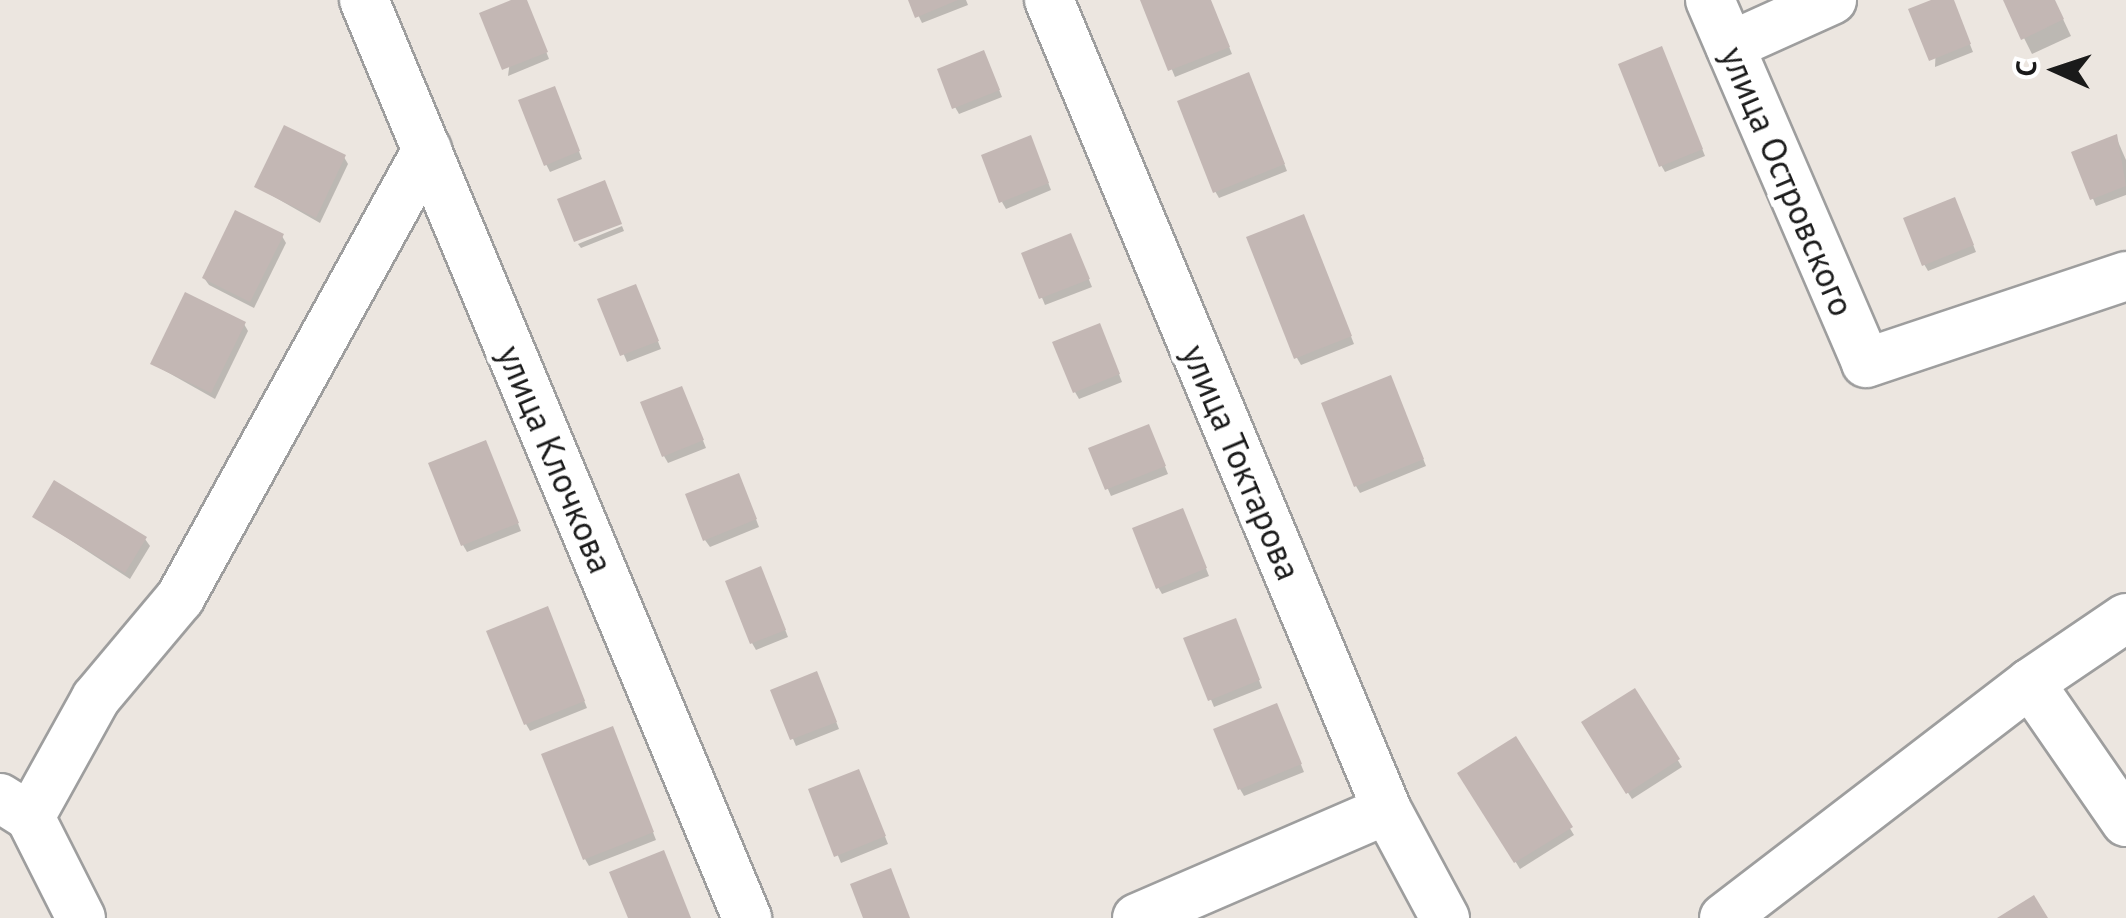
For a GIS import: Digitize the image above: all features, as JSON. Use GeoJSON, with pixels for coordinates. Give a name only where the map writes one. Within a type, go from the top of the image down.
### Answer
{"type":"FeatureCollection","features":[{"type":"Feature","properties":{"kind":"street","name":"улица Клочкова"},"geometry":{"type":"LineString","coordinates":[[364,0],[747,918]]}},
{"type":"Feature","properties":{"kind":"street","name":"улица Токтарова"},"geometry":{"type":"LineString","coordinates":[[1049,0],[1386,810],[1446,918]]}},
{"type":"Feature","properties":{"kind":"street","name":"улица Островского"},"geometry":{"type":"LineString","coordinates":[[1710,0],[1866,363],[2126,276]]}},
{"type":"Feature","properties":{"kind":"street"},"geometry":{"type":"LineString","coordinates":[[1730,46],[1832,0]]}},
{"type":"Feature","properties":{"kind":"street"},"geometry":{"type":"LineString","coordinates":[[81,918],[15,808],[96,698],[180,598],[427,150]]}},
{"type":"Feature","properties":{"kind":"street"},"geometry":{"type":"LineString","coordinates":[[1724,918],[2030,683],[2126,618]]}},
{"type":"Feature","properties":{"kind":"street"},"geometry":{"type":"LineString","coordinates":[[2030,683],[2126,822]]}},
{"type":"Feature","properties":{"kind":"street"},"geometry":{"type":"LineString","coordinates":[[1137,918],[1386,810]]}},
{"type":"Feature","properties":{"kind":"building"},"geometry":{"type":"Polygon","coordinates":[[[511,0],[527,0],[548,52],[502,70],[479,13],[511,0]]]}},
{"type":"Feature","properties":{"kind":"building"},"geometry":{"type":"Polygon","coordinates":[[[908,0],[958,0],[915,18],[908,0]]]}},
{"type":"Feature","properties":{"kind":"building"},"geometry":{"type":"Polygon","coordinates":[[[1140,0],[1211,0],[1230,47],[1168,71],[1140,0]]]}},
{"type":"Feature","properties":{"kind":"building"},"geometry":{"type":"Polygon","coordinates":[[[1931,0],[1954,0],[1971,44],[1929,61],[1908,9],[1931,0]]]}},
{"type":"Feature","properties":{"kind":"building"},"geometry":{"type":"Polygon","coordinates":[[[2003,0],[2055,0],[2064,19],[2021,40],[2003,0]]]}},
{"type":"Feature","properties":{"kind":"building"},"geometry":{"type":"Polygon","coordinates":[[[1662,46],[1703,149],[1659,167],[1618,64],[1662,46]]]}},
{"type":"Feature","properties":{"kind":"building"},"geometry":{"type":"Polygon","coordinates":[[[984,50],[1000,90],[952,109],[937,69],[984,50]]]}},
{"type":"Feature","properties":{"kind":"building"},"geometry":{"type":"Polygon","coordinates":[[[1249,72],[1285,164],[1213,193],[1177,101],[1249,72]]]}},
{"type":"Feature","properties":{"kind":"building"},"geometry":{"type":"Polygon","coordinates":[[[555,86],[580,151],[544,166],[518,100],[555,86]]]}},
{"type":"Feature","properties":{"kind":"building"},"geometry":{"type":"Polygon","coordinates":[[[284,125],[346,155],[316,218],[254,187],[284,125]]]}},
{"type":"Feature","properties":{"kind":"building"},"geometry":{"type":"Polygon","coordinates":[[[2117,134],[2126,186],[2090,200],[2071,152],[2117,134]]]}},
{"type":"Feature","properties":{"kind":"building"},"geometry":{"type":"Polygon","coordinates":[[[1031,135],[1049,183],[999,203],[981,155],[1031,135]]]}},
{"type":"Feature","properties":{"kind":"building"},"geometry":{"type":"Polygon","coordinates":[[[605,180],[622,224],[574,242],[557,199],[605,180]]]}},
{"type":"Feature","properties":{"kind":"building"},"geometry":{"type":"Polygon","coordinates":[[[1955,197],[1974,245],[1922,266],[1903,218],[1955,197]]]}},
{"type":"Feature","properties":{"kind":"building"},"geometry":{"type":"Polygon","coordinates":[[[235,210],[284,234],[250,302],[202,278],[235,210]]]}},
{"type":"Feature","properties":{"kind":"building"},"geometry":{"type":"Polygon","coordinates":[[[1304,214],[1352,336],[1294,359],[1246,237],[1304,214]]]}},
{"type":"Feature","properties":{"kind":"building"},"geometry":{"type":"Polygon","coordinates":[[[1071,233],[1090,279],[1039,299],[1021,253],[1071,233]]]}},
{"type":"Feature","properties":{"kind":"building"},"geometry":{"type":"Polygon","coordinates":[[[636,284],[659,341],[620,356],[597,299],[636,284]]]}},
{"type":"Feature","properties":{"kind":"building"},"geometry":{"type":"Polygon","coordinates":[[[185,292],[246,322],[211,393],[150,364],[185,292]]]}},
{"type":"Feature","properties":{"kind":"building"},"geometry":{"type":"Polygon","coordinates":[[[1100,323],[1120,374],[1073,393],[1052,342],[1100,323]]]}},
{"type":"Feature","properties":{"kind":"building"},"geometry":{"type":"Polygon","coordinates":[[[1391,375],[1424,459],[1354,487],[1321,403],[1391,375]]]}},
{"type":"Feature","properties":{"kind":"building"},"geometry":{"type":"Polygon","coordinates":[[[682,386],[704,440],[662,457],[640,402],[682,386]]]}},
{"type":"Feature","properties":{"kind":"building"},"geometry":{"type":"Polygon","coordinates":[[[1149,424],[1166,466],[1105,490],[1088,448],[1149,424]]]}},
{"type":"Feature","properties":{"kind":"building"},"geometry":{"type":"Polygon","coordinates":[[[486,440],[519,523],[461,546],[428,463],[486,440]]]}},
{"type":"Feature","properties":{"kind":"building"},"geometry":{"type":"Polygon","coordinates":[[[739,473],[757,519],[703,541],[685,494],[739,473]]]}},
{"type":"Feature","properties":{"kind":"building"},"geometry":{"type":"Polygon","coordinates":[[[54,480],[147,537],[125,573],[32,517],[54,480]]]}},
{"type":"Feature","properties":{"kind":"building"},"geometry":{"type":"Polygon","coordinates":[[[1183,508],[1207,568],[1156,589],[1132,528],[1183,508]]]}},
{"type":"Feature","properties":{"kind":"building"},"geometry":{"type":"Polygon","coordinates":[[[761,566],[786,630],[750,644],[725,581],[761,566]]]}},
{"type":"Feature","properties":{"kind":"building"},"geometry":{"type":"Polygon","coordinates":[[[548,606],[585,701],[524,725],[486,631],[548,606]]]}},
{"type":"Feature","properties":{"kind":"building"},"geometry":{"type":"Polygon","coordinates":[[[1236,618],[1260,680],[1208,701],[1183,638],[1236,618]]]}},
{"type":"Feature","properties":{"kind":"building"},"geometry":{"type":"Polygon","coordinates":[[[817,671],[837,722],[790,740],[770,690],[817,671]]]}},
{"type":"Feature","properties":{"kind":"building"},"geometry":{"type":"Polygon","coordinates":[[[1635,688],[1680,759],[1626,794],[1581,722],[1635,688]]]}},
{"type":"Feature","properties":{"kind":"building"},"geometry":{"type":"Polygon","coordinates":[[[1277,703],[1302,764],[1238,790],[1213,729],[1277,703]]]}},
{"type":"Feature","properties":{"kind":"building"},"geometry":{"type":"Polygon","coordinates":[[[613,726],[654,832],[583,860],[541,754],[613,726]]]}},
{"type":"Feature","properties":{"kind":"building"},"geometry":{"type":"Polygon","coordinates":[[[1516,736],[1573,827],[1514,863],[1457,773],[1516,736]]]}},
{"type":"Feature","properties":{"kind":"building"},"geometry":{"type":"Polygon","coordinates":[[[859,769],[886,836],[834,857],[808,789],[859,769]]]}},
{"type":"Feature","properties":{"kind":"building"},"geometry":{"type":"Polygon","coordinates":[[[664,850],[691,918],[628,918],[609,872],[664,850]]]}},
{"type":"Feature","properties":{"kind":"building"},"geometry":{"type":"Polygon","coordinates":[[[891,868],[910,918],[863,918],[850,884],[891,868]]]}},
{"type":"Feature","properties":{"kind":"building"},"geometry":{"type":"Polygon","coordinates":[[[2034,895],[2048,918],[1997,918],[2034,895]]]}}]}
